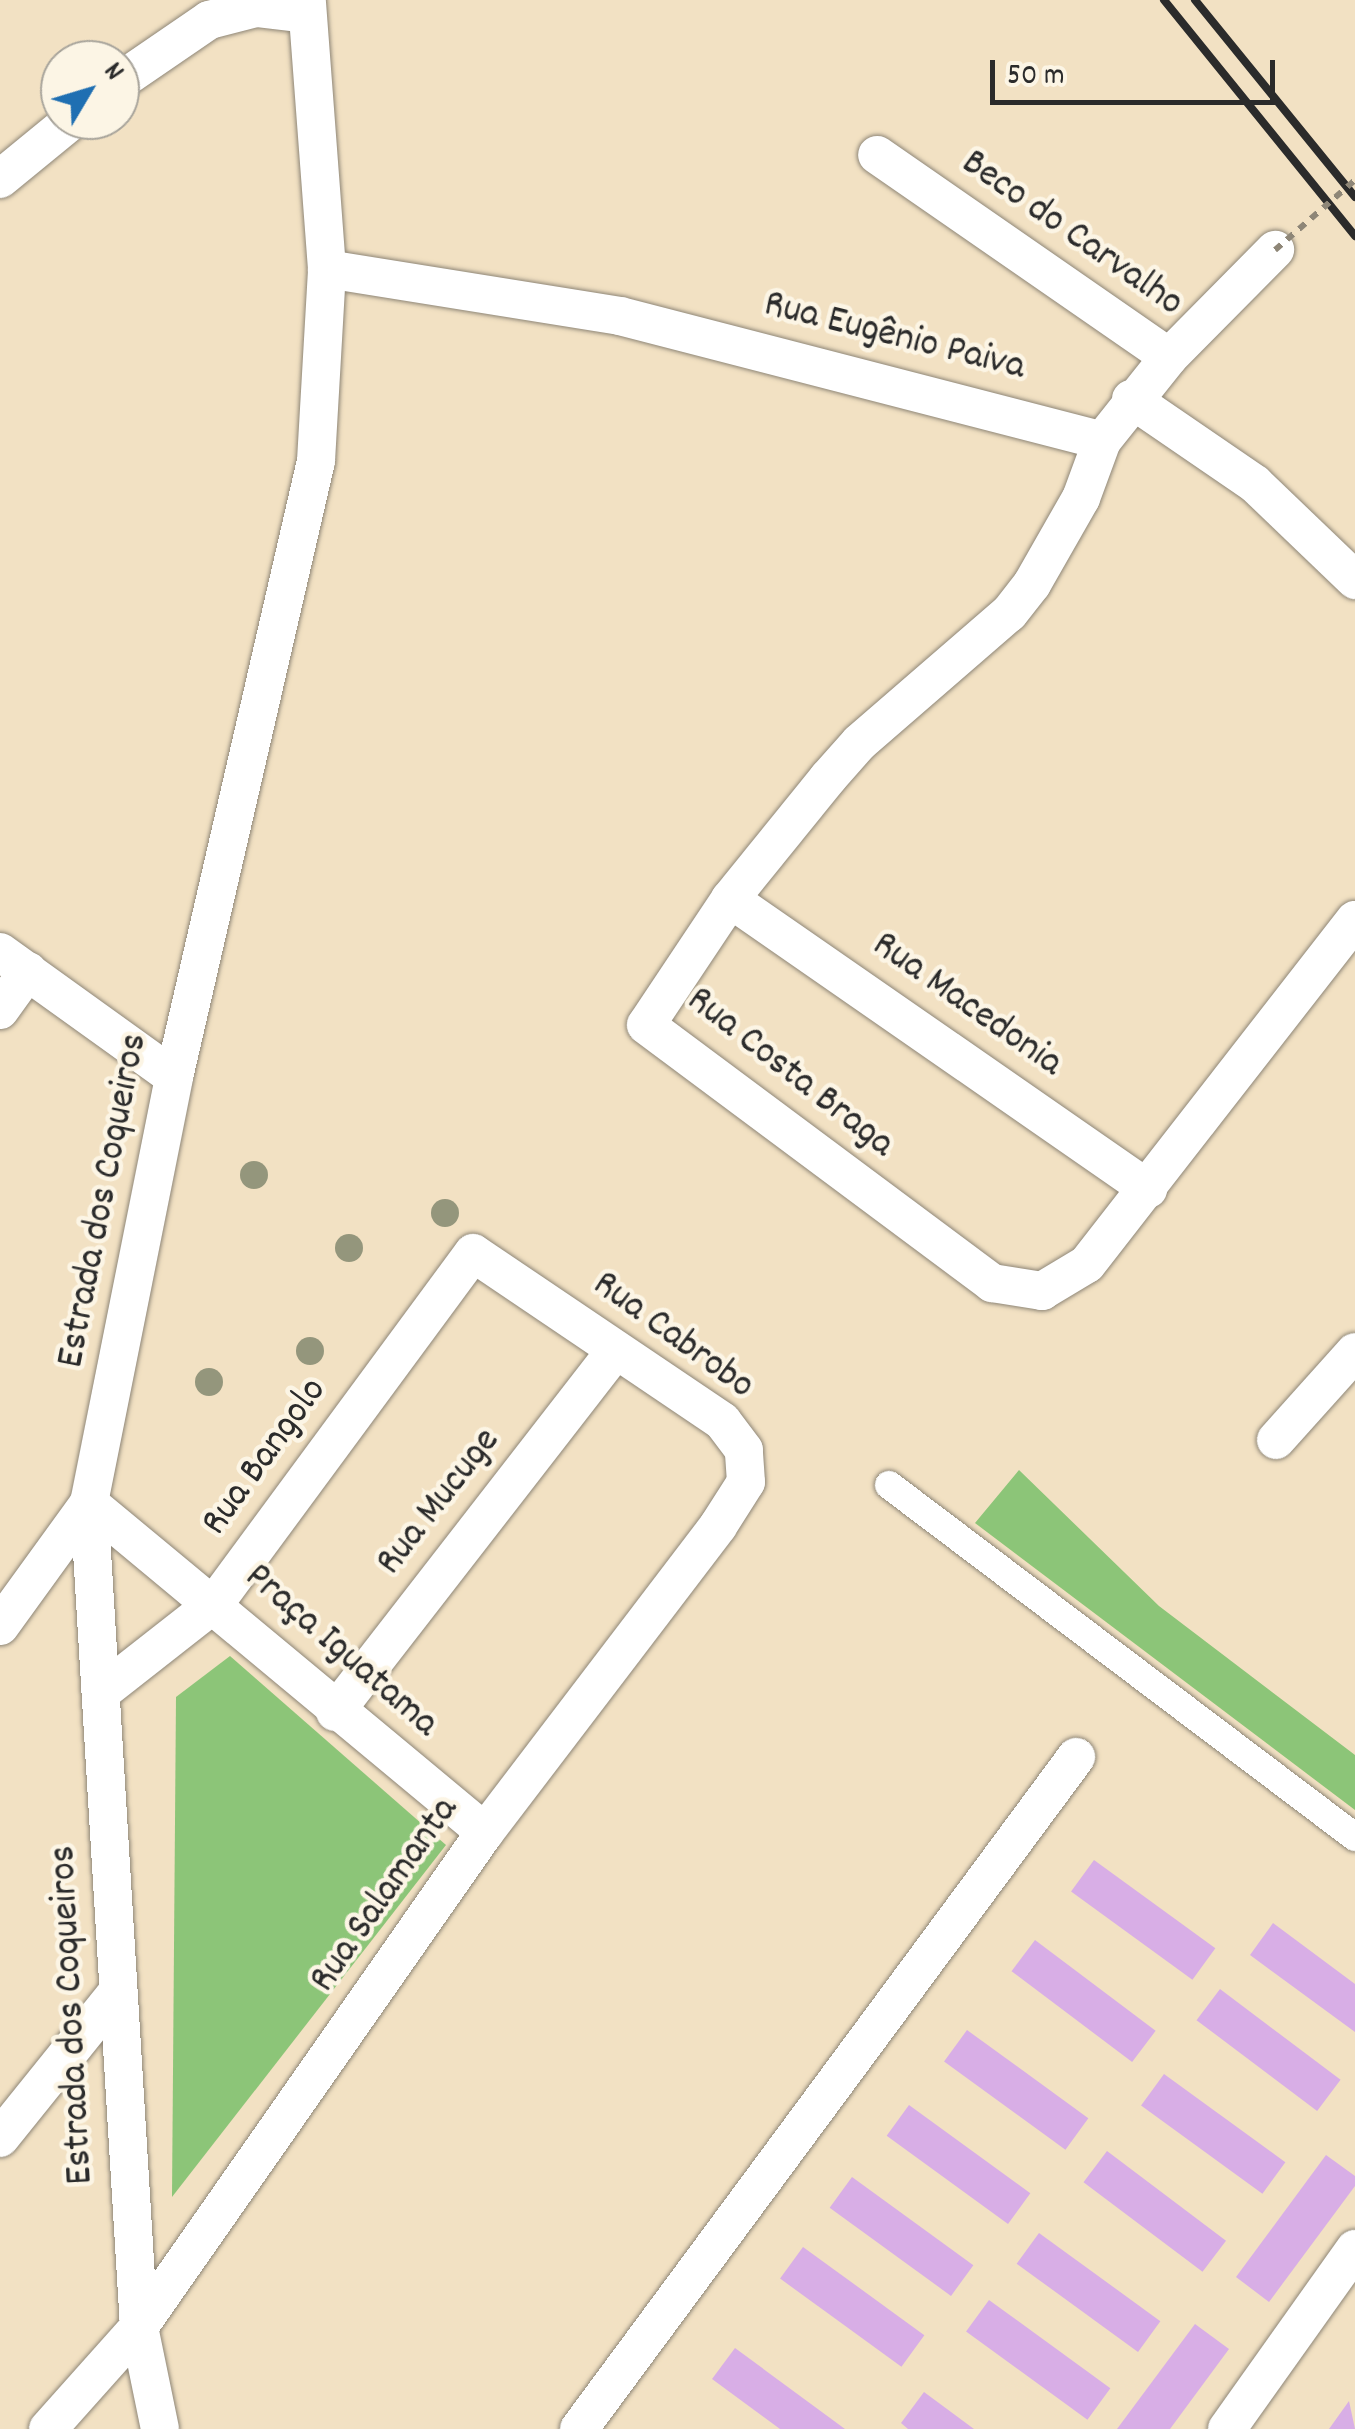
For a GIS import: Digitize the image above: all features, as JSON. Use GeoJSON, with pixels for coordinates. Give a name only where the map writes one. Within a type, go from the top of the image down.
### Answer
{"type":"FeatureCollection","features":[{"type":"Feature","properties":{"kind":"street"},"geometry":{"type":"LineString","coordinates":[[140,67],[209,20],[256,8],[307,7]]}},
{"type":"Feature","properties":{"kind":"street","name":"Estrada dos Coqueiros"},"geometry":{"type":"LineString","coordinates":[[160,2429],[139,2327],[115,1995],[104,1690],[89,1503],[174,1077],[316,460],[327,268],[307,7]]}},
{"type":"Feature","properties":{"kind":"street"},"geometry":{"type":"LineString","coordinates":[[0,179],[48,140]]}},
{"type":"Feature","properties":{"kind":"street","name":"Beco do Carvalho"},"geometry":{"type":"LineString","coordinates":[[877,155],[1169,357],[1131,399]]}},
{"type":"Feature","properties":{"kind":"street"},"geometry":{"type":"LineString","coordinates":[[1169,357],[1274,250]]}},
{"type":"Feature","properties":{"kind":"street","name":"Rua Eugênio Paiva"},"geometry":{"type":"LineString","coordinates":[[327,268],[620,316],[1102,441]]}},
{"type":"Feature","properties":{"kind":"street"},"geometry":{"type":"LineString","coordinates":[[1102,441],[1131,399],[1256,484],[1355,580]]}},
{"type":"Feature","properties":{"kind":"street","name":"Rua Costa Braga"},"geometry":{"type":"LineString","coordinates":[[1102,441],[1060,540],[1009,613],[859,743],[730,900],[646,1025],[992,1284],[1015,1292],[1059,1284],[1088,1264],[1355,920]]}},
{"type":"Feature","properties":{"kind":"street","name":"Rua Macedonia"},"geometry":{"type":"LineString","coordinates":[[730,900],[1148,1189]]}},
{"type":"Feature","properties":{"kind":"street"},"geometry":{"type":"LineString","coordinates":[[0,1010],[14,962],[174,1077]]}},
{"type":"Feature","properties":{"kind":"street","name":"Rua Cabrobo"},"geometry":{"type":"LineString","coordinates":[[473,1252],[722,1420],[744,1450],[746,1482],[718,1526]]}},
{"type":"Feature","properties":{"kind":"street","name":"Rua Bangolo"},"geometry":{"type":"LineString","coordinates":[[104,1690],[214,1603],[473,1252]]}},
{"type":"Feature","properties":{"kind":"street","name":"Rua Mucuge"},"geometry":{"type":"LineString","coordinates":[[336,1712],[616,1350]]}},
{"type":"Feature","properties":{"kind":"street"},"geometry":{"type":"LineString","coordinates":[[1276,1440],[1355,1352]]}},
{"type":"Feature","properties":{"kind":"street"},"geometry":{"type":"LineString","coordinates":[[890,1485],[1355,1838]]}},
{"type":"Feature","properties":{"kind":"street"},"geometry":{"type":"LineString","coordinates":[[0,1626],[89,1503]]}},
{"type":"Feature","properties":{"kind":"street","name":"Praça Iguatama"},"geometry":{"type":"LineString","coordinates":[[89,1503],[485,1832]]}},
{"type":"Feature","properties":{"kind":"street","name":"Rua Salamanta"},"geometry":{"type":"LineString","coordinates":[[48,2429],[139,2327],[485,1832],[718,1526]]}},
{"type":"Feature","properties":{"kind":"street"},"geometry":{"type":"LineString","coordinates":[[579,2429],[1076,1758]]}},
{"type":"Feature","properties":{"kind":"street"},"geometry":{"type":"LineString","coordinates":[[0,2138],[115,1995]]}},
{"type":"Feature","properties":{"kind":"street"},"geometry":{"type":"LineString","coordinates":[[1227,2429],[1355,2249]]}},
{"type":"Feature","properties":{"kind":"path"},"geometry":{"type":"LineString","coordinates":[[1274,250],[1355,180]]}},
{"type":"Feature","properties":{"kind":"green space"},"geometry":{"type":"Polygon","coordinates":[[[1019,1470],[1159,1606],[1355,1755],[1355,1810],[975,1523],[1019,1470]]]}},
{"type":"Feature","properties":{"kind":"green space"},"geometry":{"type":"Polygon","coordinates":[[[230,1656],[446,1845],[172,2197],[176,1697],[230,1656]]]}},
{"type":"Feature","properties":{"kind":"building"},"geometry":{"type":"Polygon","coordinates":[[[1094,1860],[1215,1948],[1192,1980],[1071,1892],[1094,1860]]]}},
{"type":"Feature","properties":{"kind":"building"},"geometry":{"type":"Polygon","coordinates":[[[1273,1923],[1355,1984],[1355,2032],[1250,1955],[1273,1923]]]}},
{"type":"Feature","properties":{"kind":"building"},"geometry":{"type":"Polygon","coordinates":[[[1035,1940],[1156,2031],[1132,2062],[1012,1971],[1035,1940]]]}},
{"type":"Feature","properties":{"kind":"building"},"geometry":{"type":"Polygon","coordinates":[[[1220,1989],[1341,2080],[1317,2111],[1197,2020],[1220,1989]]]}},
{"type":"Feature","properties":{"kind":"building"},"geometry":{"type":"Polygon","coordinates":[[[967,2030],[1088,2118],[1065,2150],[944,2062],[967,2030]]]}},
{"type":"Feature","properties":{"kind":"building"},"geometry":{"type":"Polygon","coordinates":[[[1164,2074],[1285,2162],[1262,2194],[1141,2106],[1164,2074]]]}},
{"type":"Feature","properties":{"kind":"building"},"geometry":{"type":"Polygon","coordinates":[[[909,2105],[1030,2193],[1008,2224],[887,2136],[909,2105]]]}},
{"type":"Feature","properties":{"kind":"building"},"geometry":{"type":"Polygon","coordinates":[[[1107,2151],[1226,2241],[1203,2272],[1084,2182],[1107,2151]]]}},
{"type":"Feature","properties":{"kind":"building"},"geometry":{"type":"Polygon","coordinates":[[[1326,2155],[1355,2176],[1355,2186],[1269,2302],[1236,2277],[1326,2155]]]}},
{"type":"Feature","properties":{"kind":"building"},"geometry":{"type":"Polygon","coordinates":[[[852,2177],[973,2265],[951,2296],[830,2208],[852,2177]]]}},
{"type":"Feature","properties":{"kind":"building"},"geometry":{"type":"Polygon","coordinates":[[[1039,2233],[1160,2321],[1138,2352],[1017,2264],[1039,2233]]]}},
{"type":"Feature","properties":{"kind":"building"},"geometry":{"type":"Polygon","coordinates":[[[803,2247],[924,2335],[901,2367],[780,2279],[803,2247]]]}},
{"type":"Feature","properties":{"kind":"building"},"geometry":{"type":"Polygon","coordinates":[[[989,2300],[1110,2388],[1087,2420],[966,2332],[989,2300]]]}},
{"type":"Feature","properties":{"kind":"building"},"geometry":{"type":"Polygon","coordinates":[[[1195,2324],[1229,2349],[1170,2429],[1117,2429],[1195,2324]]]}},
{"type":"Feature","properties":{"kind":"building"},"geometry":{"type":"Polygon","coordinates":[[[735,2348],[845,2429],[780,2429],[712,2379],[735,2348]]]}},
{"type":"Feature","properties":{"kind":"building"},"geometry":{"type":"Polygon","coordinates":[[[924,2392],[974,2429],[908,2429],[901,2423],[924,2392]]]}},
{"type":"Feature","properties":{"kind":"building"},"geometry":{"type":"Polygon","coordinates":[[[1349,2401],[1355,2429],[1329,2429],[1349,2401]]]}},
{"type":"Feature","properties":{"kind":"railway"},"geometry":{"type":"LineString","coordinates":[[1164,0],[1355,236]]}},
{"type":"Feature","properties":{"kind":"railway"},"geometry":{"type":"LineString","coordinates":[[1195,0],[1355,197]]}}]}
